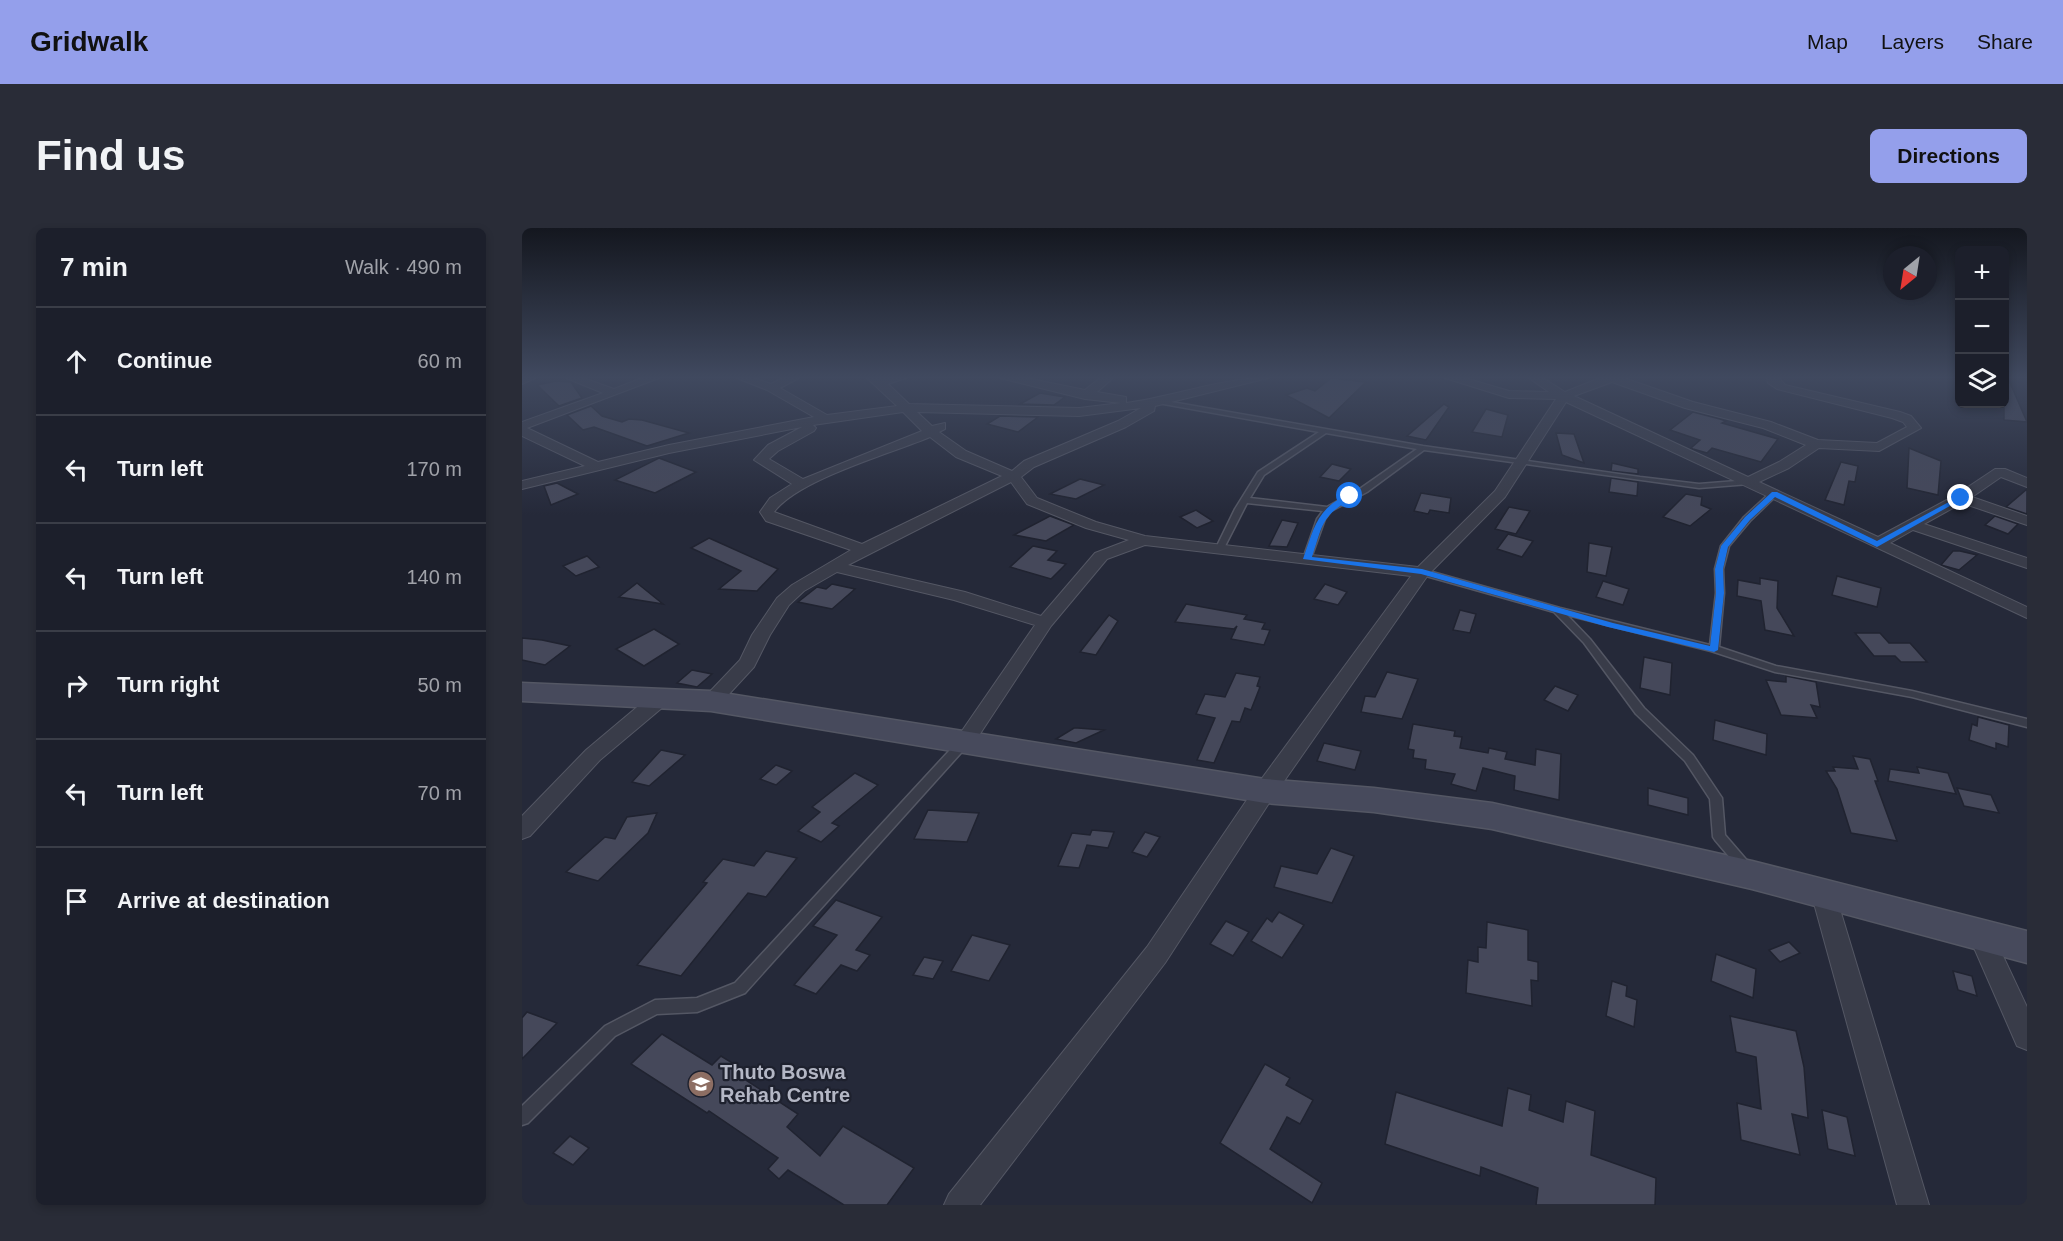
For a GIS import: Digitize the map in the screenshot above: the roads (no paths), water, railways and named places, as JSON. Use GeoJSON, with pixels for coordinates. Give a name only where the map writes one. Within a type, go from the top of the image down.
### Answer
{"type":"FeatureCollection","features":[{"type":"Feature","properties":{"kind":"street"},"geometry":{"type":"LineString","coordinates":[[522,485],[594,466],[802,424]]}},
{"type":"Feature","properties":{"kind":"street"},"geometry":{"type":"LineString","coordinates":[[803,485],[761,460],[762,456],[817,424]]}},
{"type":"Feature","properties":{"kind":"street"},"geometry":{"type":"LineString","coordinates":[[923,424],[961,454],[1013,476],[1032,501],[1091,525],[1144,540],[1422,572]]}},
{"type":"Feature","properties":{"kind":"street"},"geometry":{"type":"LineString","coordinates":[[862,549],[771,518],[767,513],[769,506],[778,497],[803,485],[932,432],[945,424]]}},
{"type":"Feature","properties":{"kind":"street"},"geometry":{"type":"LineString","coordinates":[[711,701],[748,663],[760,635],[783,602],[798,588],[862,549],[1013,476],[1029,464],[1123,424]]}},
{"type":"Feature","properties":{"kind":"street"},"geometry":{"type":"LineString","coordinates":[[960,1205],[1044,1101],[1156,955],[1265,791],[1422,572],[1500,494],[1547,424]]}},
{"type":"Feature","properties":{"kind":"street"},"geometry":{"type":"LineString","coordinates":[[1623,424],[2027,613]]}},
{"type":"Feature","properties":{"kind":"street"},"geometry":{"type":"LineString","coordinates":[[1762,424],[1816,444],[1879,447],[1915,428],[1911,424]]}},
{"type":"Feature","properties":{"kind":"street"},"geometry":{"type":"LineString","coordinates":[[522,431],[573,453],[594,466]]}},
{"type":"Feature","properties":{"kind":"street"},"geometry":{"type":"LineString","coordinates":[[1749,482],[1784,465],[1816,444]]}},
{"type":"Feature","properties":{"kind":"street"},"geometry":{"type":"LineString","coordinates":[[1877,544],[1961,498],[2000,472],[2027,483]]}},
{"type":"Feature","properties":{"kind":"street"},"geometry":{"type":"LineString","coordinates":[[1961,498],[2027,521]]}},
{"type":"Feature","properties":{"kind":"street"},"geometry":{"type":"LineString","coordinates":[[1091,525],[1101,556]]}},
{"type":"Feature","properties":{"kind":"street"},"geometry":{"type":"LineString","coordinates":[[1910,525],[1945,534],[2027,563]]}},
{"type":"Feature","properties":{"kind":"street"},"geometry":{"type":"LineString","coordinates":[[965,741],[1045,623],[1101,556],[1144,540]]}},
{"type":"Feature","properties":{"kind":"street"},"geometry":{"type":"LineString","coordinates":[[833,567],[959,596],[1045,623]]}},
{"type":"Feature","properties":{"kind":"street"},"geometry":{"type":"LineString","coordinates":[[522,692],[711,701],[1265,791],[1374,800],[1492,816],[1752,875],[1824,896],[2027,947]]}},
{"type":"Feature","properties":{"kind":"street"},"geometry":{"type":"LineString","coordinates":[[522,830],[593,755],[662,697]]}},
{"type":"Feature","properties":{"kind":"street"},"geometry":{"type":"LineString","coordinates":[[1824,896],[1912,1205]]}},
{"type":"Feature","properties":{"kind":"street"},"geometry":{"type":"LineString","coordinates":[[1980,934],[2027,1037]]}},
{"type":"Feature","properties":{"kind":"lane"},"geometry":{"type":"LineString","coordinates":[[1277,424],[1423,448],[1700,486],[1749,482]]}},
{"type":"Feature","properties":{"kind":"lane"},"geometry":{"type":"LineString","coordinates":[[1220,550],[1244,500],[1261,474],[1323,432]]}},
{"type":"Feature","properties":{"kind":"lane"},"geometry":{"type":"LineString","coordinates":[[1307,559],[1321,519],[1328,509],[1364,490],[1423,448]]}},
{"type":"Feature","properties":{"kind":"lane"},"geometry":{"type":"LineString","coordinates":[[1714,650],[1720,593],[1719,569],[1725,546],[1774,494]]}},
{"type":"Feature","properties":{"kind":"lane"},"geometry":{"type":"LineString","coordinates":[[1244,500],[1328,509]]}},
{"type":"Feature","properties":{"kind":"lane"},"geometry":{"type":"LineString","coordinates":[[1422,572],[1557,610],[1714,650],[1775,669],[1912,694],[2027,723]]}},
{"type":"Feature","properties":{"kind":"lane"},"geometry":{"type":"LineString","coordinates":[[1557,610],[1587,641],[1640,711],[1689,758],[1716,798],[1719,837],[1752,875]]}},
{"type":"Feature","properties":{"kind":"lane"},"geometry":{"type":"LineString","coordinates":[[522,1117],[610,1031],[655,1007],[697,1005],[740,988],[965,741]]}},
{"type":"Feature","properties":{"kind":"place","name":"Thuto Boswa Rehab Centre"},"geometry":{"type":"Point","coordinates":[701,1084]}}]}
